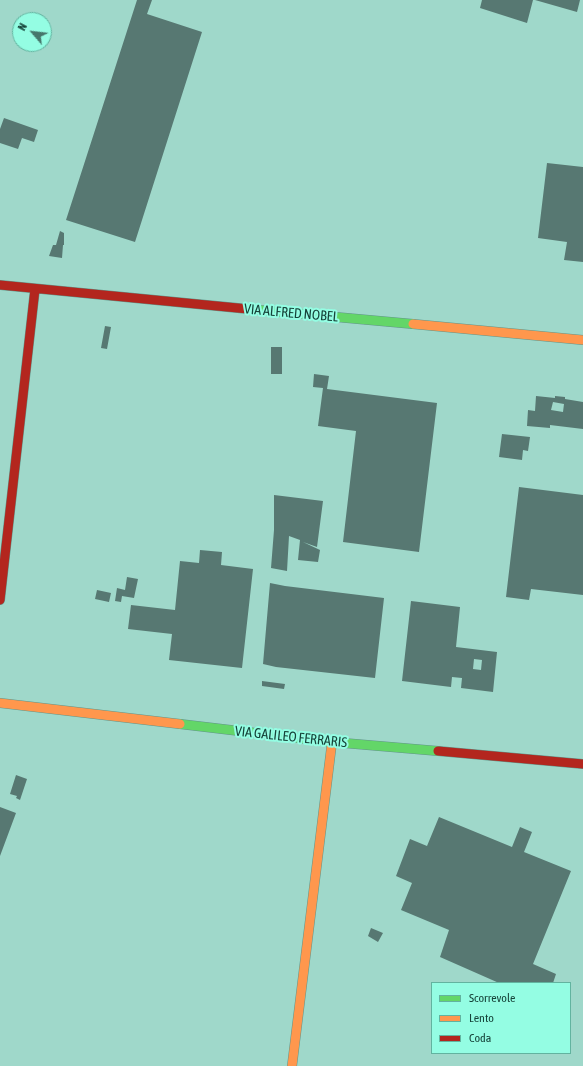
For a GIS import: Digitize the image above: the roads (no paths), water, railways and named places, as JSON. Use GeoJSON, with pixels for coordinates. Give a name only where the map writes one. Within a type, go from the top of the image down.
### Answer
{"type":"FeatureCollection","features":[{"type":"Feature","properties":{"kind":"street","name":"VIA ALFRED NOBEL"},"geometry":{"type":"LineString","coordinates":[[0,285],[35,290],[583,340]]}},
{"type":"Feature","properties":{"kind":"street"},"geometry":{"type":"LineString","coordinates":[[0,600],[35,290]]}},
{"type":"Feature","properties":{"kind":"street","name":"VIA GALILEO FERRARIS"},"geometry":{"type":"LineString","coordinates":[[0,703],[332,742],[583,764]]}},
{"type":"Feature","properties":{"kind":"street"},"geometry":{"type":"LineString","coordinates":[[292,1066],[332,742]]}}]}
